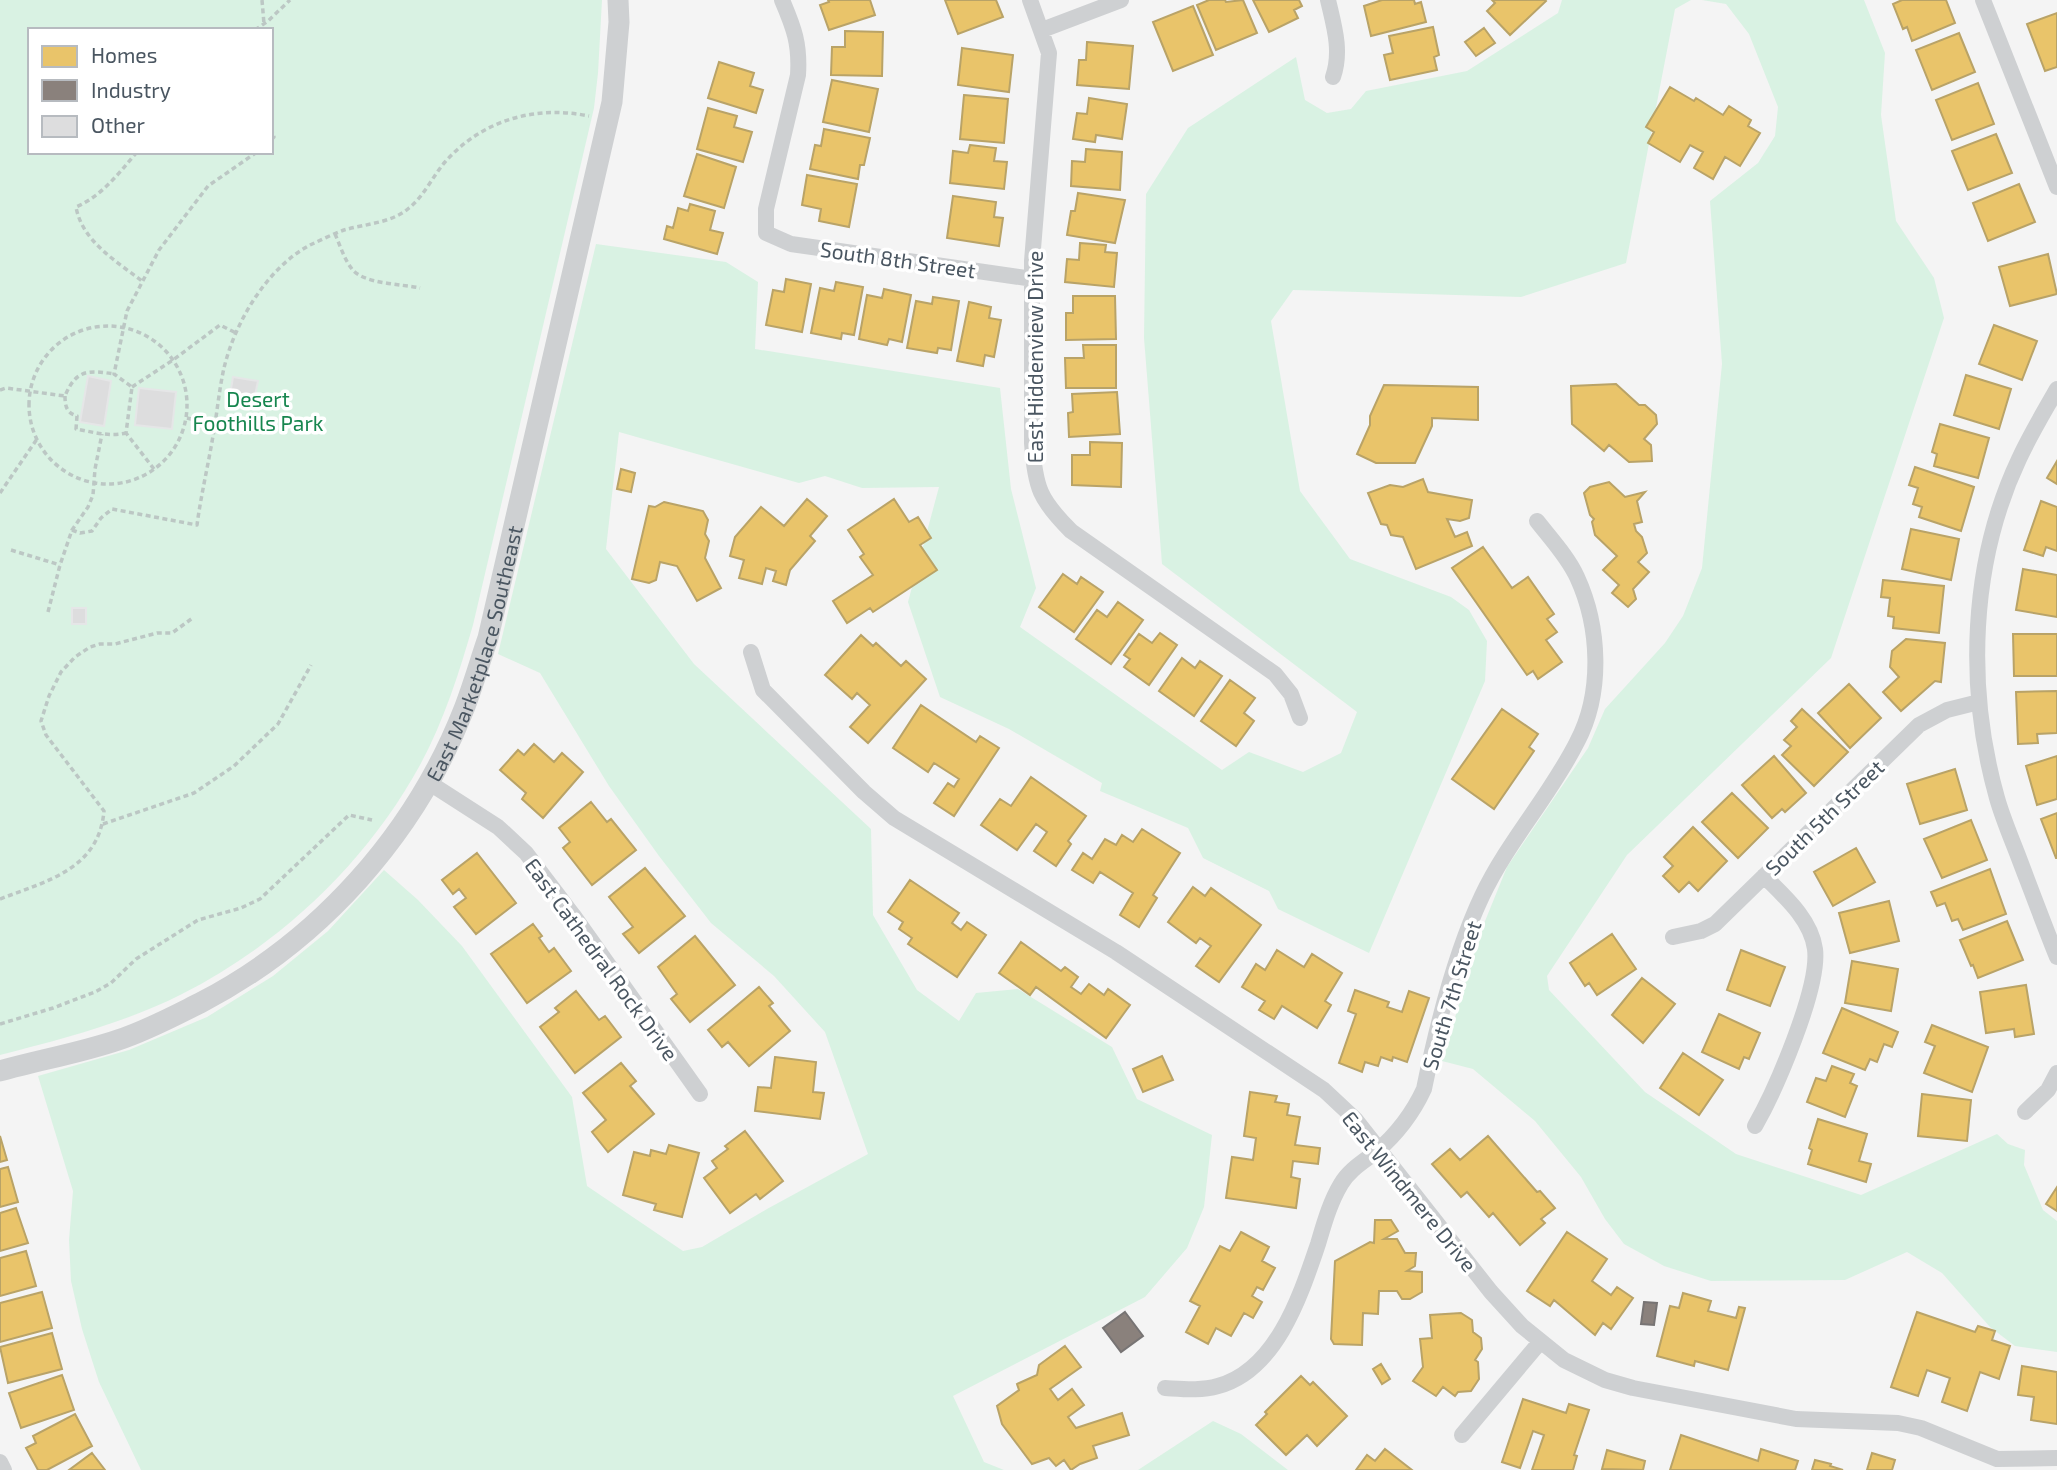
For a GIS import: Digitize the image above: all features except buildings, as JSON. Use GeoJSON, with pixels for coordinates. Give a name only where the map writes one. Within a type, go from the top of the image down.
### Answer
{"type":"FeatureCollection","features":[{"type":"Feature","properties":{"kind":"street","name":"East Marketplace Southeast"},"geometry":{"type":"LineString","coordinates":[[0,1071],[120,1040],[232,986],[284,950],[329,913],[375,863],[428,782],[464,710],[488,638],[612,102],[618,0]]}},
{"type":"Feature","properties":{"kind":"street","name":"South 8th Street"},"geometry":{"type":"LineString","coordinates":[[782,0],[796,32],[798,75],[766,209],[766,233],[790,244],[1033,279]]}},
{"type":"Feature","properties":{"kind":"street","name":"East Hiddenview Drive"},"geometry":{"type":"LineString","coordinates":[[1030,0],[1049,53],[1033,279],[1034,470],[1038,490],[1050,510],[1071,531],[1275,674],[1291,694],[1300,718]]}},
{"type":"Feature","properties":{"kind":"street"},"geometry":{"type":"LineString","coordinates":[[1042,30],[1121,0]]}},
{"type":"Feature","properties":{"kind":"street"},"geometry":{"type":"LineString","coordinates":[[1328,0],[1337,38],[1338,63],[1333,77]]}},
{"type":"Feature","properties":{"kind":"street"},"geometry":{"type":"LineString","coordinates":[[1986,1],[2057,187]]}},
{"type":"Feature","properties":{"kind":"street"},"geometry":{"type":"LineString","coordinates":[[2057,389],[2018,460],[2002,503],[1990,549],[1977,632],[1979,702],[1997,801],[2057,957]]}},
{"type":"Feature","properties":{"kind":"street","name":"South 7th Street"},"geometry":{"type":"LineString","coordinates":[[1165,1388],[1199,1389],[1219,1386],[1236,1379],[1265,1354],[1298,1302],[1339,1186],[1356,1167],[1408,1121],[1424,1089],[1453,980],[1482,896],[1513,840],[1577,742],[1590,712],[1595,665],[1589,609],[1577,576],[1537,521]]}},
{"type":"Feature","properties":{"kind":"street","name":"East Windmere Drive"},"geometry":{"type":"LineString","coordinates":[[751,653],[763,690],[864,792],[894,818],[1116,952],[1324,1090],[1355,1119],[1491,1292],[1540,1342],[1564,1360],[1605,1380],[1633,1388],[1796,1419],[1898,1423],[1921,1428],[1997,1459],[2057,1458]]}},
{"type":"Feature","properties":{"kind":"street","name":"South 5th Street"},"geometry":{"type":"LineString","coordinates":[[1673,937],[1701,931],[1715,924],[1919,725],[1947,710],[1979,702]]}},
{"type":"Feature","properties":{"kind":"street","name":"East Cathedral Rock Drive"},"geometry":{"type":"LineString","coordinates":[[428,782],[498,827],[526,853],[700,1094]]}},
{"type":"Feature","properties":{"kind":"street"},"geometry":{"type":"LineString","coordinates":[[1755,1126],[1779,1080],[1812,985],[1815,965],[1815,948],[1799,913],[1764,876]]}},
{"type":"Feature","properties":{"kind":"street"},"geometry":{"type":"LineString","coordinates":[[2025,1112],[2048,1090],[2057,1073]]}},
{"type":"Feature","properties":{"kind":"street"},"geometry":{"type":"LineString","coordinates":[[1462,1435],[1540,1342]]}},
{"type":"Feature","properties":{"kind":"street"},"geometry":{"type":"LineString","coordinates":[[0,1462],[5,1470]]}},
{"type":"Feature","properties":{"kind":"path"},"geometry":{"type":"LineString","coordinates":[[262,0],[264,24]]}},
{"type":"Feature","properties":{"kind":"path"},"geometry":{"type":"LineString","coordinates":[[258,28],[290,0]]}},
{"type":"Feature","properties":{"kind":"path"},"geometry":{"type":"LineString","coordinates":[[72,530],[80,533],[92,531],[112,509],[197,525],[224,368],[236,333],[250,305],[288,261],[309,246],[335,234],[368,225],[408,209],[463,145],[500,122],[521,115],[544,113],[589,116]]}},
{"type":"Feature","properties":{"kind":"path"},"geometry":{"type":"LineString","coordinates":[[135,154],[105,190],[76,207],[81,225],[102,251],[142,281]]}},
{"type":"Feature","properties":{"kind":"path"},"geometry":{"type":"LineString","coordinates":[[114,374],[127,311],[173,230],[208,186],[254,154]]}},
{"type":"Feature","properties":{"kind":"path"},"geometry":{"type":"LineString","coordinates":[[335,234],[352,270],[359,276],[368,280],[420,288]]}},
{"type":"Feature","properties":{"kind":"path"},"geometry":{"type":"LineString","coordinates":[[104,325],[123,327],[151,338],[165,349],[173,360],[186,387],[184,428],[176,447],[143,476],[115,484],[80,478],[53,461],[37,439],[29,407],[30,393],[41,363],[59,342],[79,331],[104,325]]}},
{"type":"Feature","properties":{"kind":"path"},"geometry":{"type":"LineString","coordinates":[[154,469],[126,433],[132,387],[220,325],[236,333]]}},
{"type":"Feature","properties":{"kind":"path"},"geometry":{"type":"LineString","coordinates":[[126,433],[102,434],[76,429],[77,416],[68,412],[65,396],[68,389],[86,371],[91,370],[114,374],[132,387]]}},
{"type":"Feature","properties":{"kind":"path"},"geometry":{"type":"LineString","coordinates":[[0,390],[6,388],[65,396]]}},
{"type":"Feature","properties":{"kind":"path"},"geometry":{"type":"LineString","coordinates":[[186,418],[215,425]]}},
{"type":"Feature","properties":{"kind":"path"},"geometry":{"type":"LineString","coordinates":[[48,612],[72,530],[93,495],[102,434]]}},
{"type":"Feature","properties":{"kind":"path"},"geometry":{"type":"LineString","coordinates":[[0,493],[37,439]]}},
{"type":"Feature","properties":{"kind":"path"},"geometry":{"type":"LineString","coordinates":[[11,550],[60,565]]}},
{"type":"Feature","properties":{"kind":"path"},"geometry":{"type":"LineString","coordinates":[[0,899],[66,873],[92,849],[102,830],[104,811],[46,735],[41,721],[55,683],[68,663],[90,647],[115,644],[157,633],[172,634],[194,617]]}},
{"type":"Feature","properties":{"kind":"path"},"geometry":{"type":"LineString","coordinates":[[103,824],[194,793],[234,766],[278,724],[297,694],[311,664]]}},
{"type":"Feature","properties":{"kind":"path"},"geometry":{"type":"LineString","coordinates":[[0,1024],[53,1008],[111,984],[136,959],[198,920],[241,908],[260,899],[349,816],[372,820]]}},
{"type":"Feature","properties":{"kind":"green space","name":"Desert Foothills Park"},"geometry":{"type":"Polygon","coordinates":[[[0,0],[602,0],[594,108],[473,625],[444,714],[429,748],[399,801],[374,835],[348,867],[287,925],[254,951],[182,994],[138,1014],[0,1055],[0,0]]]}},
{"type":"Feature","properties":{"kind":"green space"},"geometry":{"type":"Polygon","coordinates":[[[1562,0],[1691,0],[1675,9],[1626,263],[1521,297],[1293,290],[1271,321],[1300,491],[1350,559],[1451,597],[1469,610],[1487,641],[1485,681],[1369,953],[1278,909],[1269,891],[1203,858],[1188,828],[1100,791],[1102,783],[1009,729],[940,697],[908,602],[939,487],[862,488],[825,476],[799,483],[619,432],[606,549],[694,664],[871,829],[873,915],[917,990],[959,1021],[976,993],[1018,989],[1112,1047],[1137,1099],[1212,1135],[1204,1207],[1187,1248],[1145,1297],[953,1396],[984,1462],[1004,1470],[141,1470],[99,1382],[82,1329],[71,1281],[69,1240],[73,1191],[38,1076],[129,1050],[207,1017],[273,976],[328,931],[384,870],[418,900],[462,946],[572,1097],[587,1186],[683,1251],[702,1247],[868,1154],[825,1032],[774,976],[711,923],[609,786],[540,673],[498,654],[596,244],[726,262],[758,282],[755,349],[1000,388],[1011,489],[1036,588],[1020,627],[1222,770],[1249,752],[1303,772],[1341,753],[1357,712],[1162,564],[1144,338],[1146,194],[1188,128],[1296,57],[1305,100],[1327,113],[1351,109],[1366,91],[1467,71],[1558,13],[1562,0]]]}},
{"type":"Feature","properties":{"kind":"green space"},"geometry":{"type":"Polygon","coordinates":[[[1702,0],[1864,0],[1885,53],[1881,115],[1896,221],[1934,278],[1944,318],[1831,658],[1627,855],[1547,976],[1549,990],[1645,1092],[1736,1154],[1861,1195],[1997,1134],[2008,1144],[2025,1150],[2024,1165],[2043,1210],[2057,1221],[2057,1352],[2015,1346],[1990,1327],[1942,1273],[1907,1252],[1845,1280],[1711,1281],[1664,1266],[1624,1244],[1605,1219],[1581,1177],[1535,1121],[1473,1069],[1442,1061],[1481,931],[1507,867],[1588,748],[1605,709],[1665,643],[1683,616],[1702,568],[1722,364],[1710,201],[1758,163],[1775,136],[1778,107],[1749,34],[1726,4],[1702,0]]]}},
{"type":"Feature","properties":{"kind":"green space"},"geometry":{"type":"Polygon","coordinates":[[[1213,1421],[1241,1434],[1288,1470],[1138,1470],[1213,1421]]]}}]}
